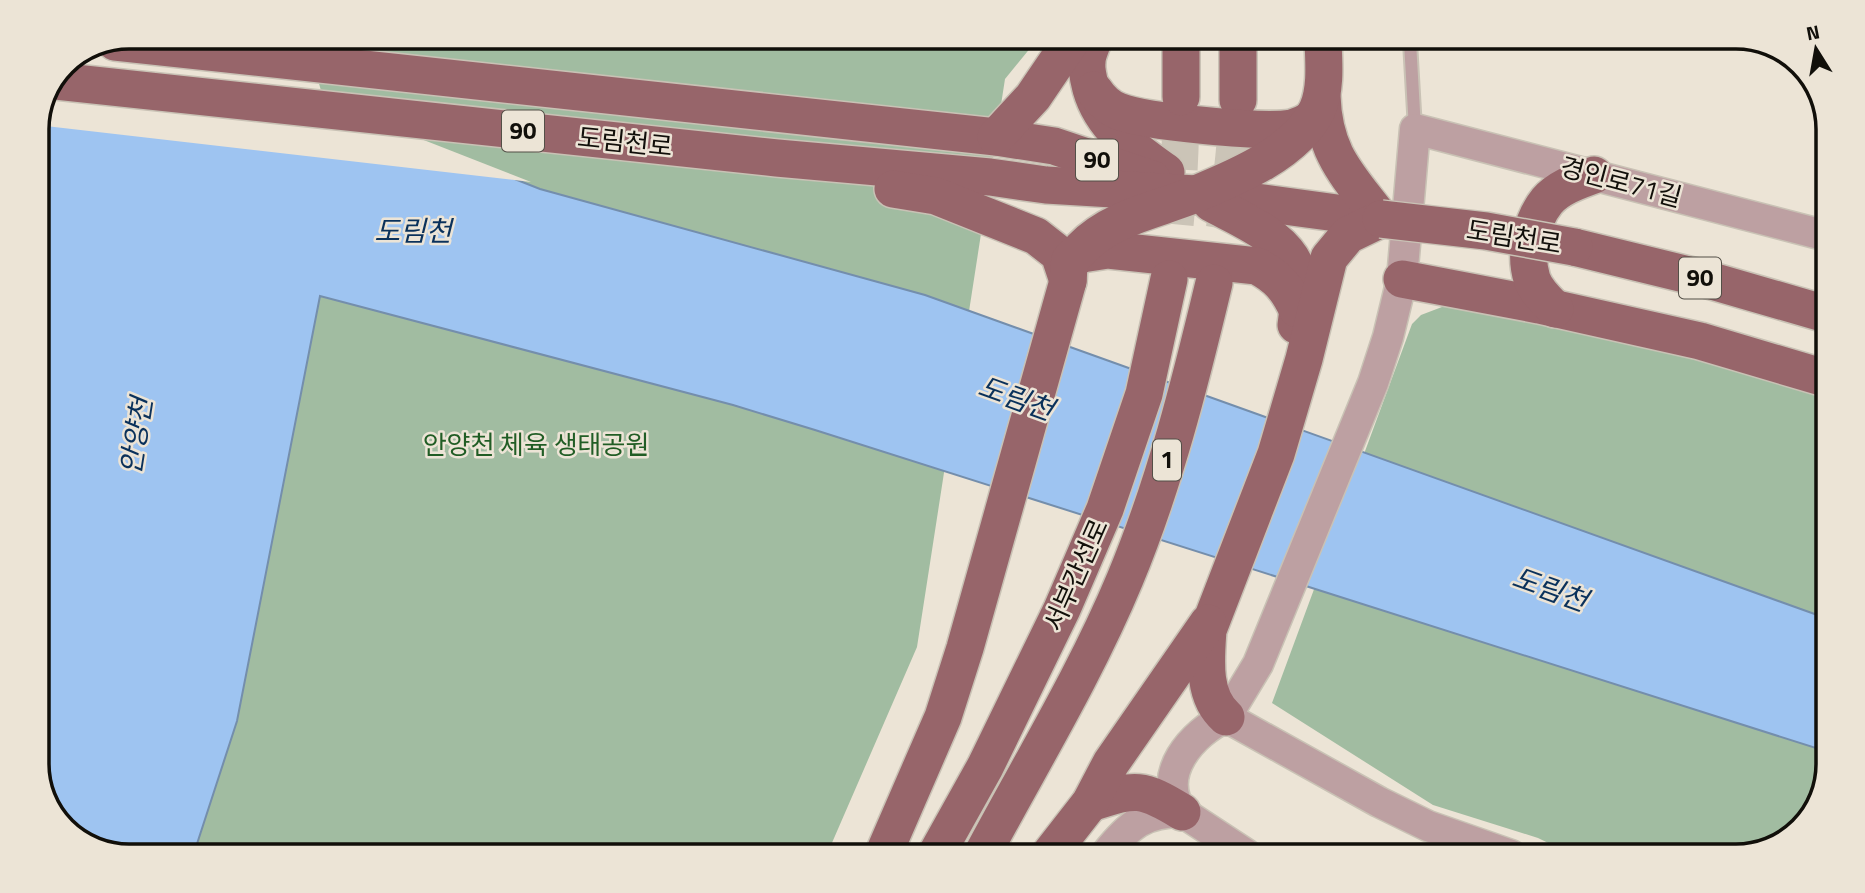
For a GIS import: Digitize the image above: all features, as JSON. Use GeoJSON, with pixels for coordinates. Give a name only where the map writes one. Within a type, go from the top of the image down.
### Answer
{"type":"FeatureCollection","features":[{"type":"Feature","properties":{"kind":"main road","name":"도림천로"},"geometry":{"type":"LineString","coordinates":[[180,49],[996,137],[1054,146],[1196,194]]}},
{"type":"Feature","properties":{"kind":"main road"},"geometry":{"type":"LineString","coordinates":[[996,137],[1033,97],[1066,49]]}},
{"type":"Feature","properties":{"kind":"main road"},"geometry":{"type":"LineString","coordinates":[[1091,49],[1087,62],[1089,80],[1099,108],[1120,137],[1196,194],[1270,236],[1294,264],[1299,279],[1295,333],[1304,359]]}},
{"type":"Feature","properties":{"kind":"main road"},"geometry":{"type":"LineString","coordinates":[[1181,49],[1181,97]]}},
{"type":"Feature","properties":{"kind":"main road"},"geometry":{"type":"LineString","coordinates":[[1238,49],[1238,100]]}},
{"type":"Feature","properties":{"kind":"main road"},"geometry":{"type":"LineString","coordinates":[[888,844],[943,717],[989,569],[1069,271],[1092,238],[1104,230],[1146,211],[1196,194],[1280,151],[1306,128],[1317,107],[1322,49]]}},
{"type":"Feature","properties":{"kind":"main road"},"geometry":{"type":"LineString","coordinates":[[1089,80],[1104,102],[1121,113],[1133,115],[1290,128],[1317,107]]}},
{"type":"Feature","properties":{"kind":"main road","name":"도림천로"},"geometry":{"type":"LineString","coordinates":[[64,82],[777,158],[990,177],[1046,185],[1196,194],[1486,231],[1574,247],[1705,279],[1816,311]]}},
{"type":"Feature","properties":{"kind":"main road"},"geometry":{"type":"LineString","coordinates":[[1226,717],[1214,703],[1208,685],[1208,630],[1276,454],[1304,359],[1329,258],[1348,235],[1381,219],[1346,173],[1330,146],[1317,107]]}},
{"type":"Feature","properties":{"kind":"main road"},"geometry":{"type":"LineString","coordinates":[[777,158],[867,185],[936,196],[1036,236],[1059,254],[1069,271]]}},
{"type":"Feature","properties":{"kind":"main road"},"geometry":{"type":"LineString","coordinates":[[1555,309],[1542,296],[1532,278],[1529,251],[1533,228],[1548,201],[1568,185],[1594,175]]}},
{"type":"Feature","properties":{"kind":"main road"},"geometry":{"type":"LineString","coordinates":[[1069,271],[1082,254],[1108,250],[1239,262],[1258,266],[1274,275],[1287,288],[1298,310]]}},
{"type":"Feature","properties":{"kind":"main road","name":"서부간선로"},"geometry":{"type":"LineString","coordinates":[[942,844],[985,767],[1062,609],[1105,509],[1144,394],[1169,279]]}},
{"type":"Feature","properties":{"kind":"main road"},"geometry":{"type":"LineString","coordinates":[[1402,279],[1700,341],[1816,375]]}},
{"type":"Feature","properties":{"kind":"main road","name":"서부간선로"},"geometry":{"type":"LineString","coordinates":[[988,844],[1102,630],[1125,578],[1155,499],[1187,395],[1214,283]]}},
{"type":"Feature","properties":{"kind":"main road"},"geometry":{"type":"LineString","coordinates":[[1058,844],[1090,803],[1111,763],[1213,616]]}},
{"type":"Feature","properties":{"kind":"main road"},"geometry":{"type":"LineString","coordinates":[[1090,803],[1124,791],[1142,792],[1160,798],[1182,813]]}},
{"type":"Feature","properties":{"kind":"street","name":"경인로71길"},"geometry":{"type":"LineString","coordinates":[[1415,128],[1594,175],[1816,225]]}},
{"type":"Feature","properties":{"kind":"street"},"geometry":{"type":"LineString","coordinates":[[1230,844],[1182,813],[1172,789],[1175,768],[1204,729],[1226,717],[1258,664],[1373,383],[1402,279],[1415,128]]}},
{"type":"Feature","properties":{"kind":"street"},"geometry":{"type":"LineString","coordinates":[[1226,717],[1379,802],[1428,826],[1480,844]]}},
{"type":"Feature","properties":{"kind":"street"},"geometry":{"type":"LineString","coordinates":[[1114,844],[1133,824],[1149,816],[1165,812],[1182,813]]}},
{"type":"Feature","properties":{"kind":"lane"},"geometry":{"type":"LineString","coordinates":[[1410,49],[1415,128]]}},
{"type":"Feature","properties":{"kind":"green space","name":"안양천 체육 생태공원"},"geometry":{"type":"Polygon","coordinates":[[[128,49],[1029,49],[1005,79],[917,647],[831,844],[128,844],[98,838],[84,831],[62,809],[53,790],[49,770],[49,123],[57,93],[65,80],[76,69],[103,53],[128,49]]]}},
{"type":"Feature","properties":{"kind":"green space","name":"도림천"},"geometry":{"type":"Polygon","coordinates":[[[1455,302],[1478,304],[1816,391],[1816,764],[1810,795],[1796,817],[1781,831],[1757,841],[1736,844],[1550,844],[1433,805],[1272,703],[1412,324],[1421,315],[1455,302]]]}},
{"type":"Feature","properties":{"kind":"water","name":"안양천"},"geometry":{"type":"Polygon","coordinates":[[[305,49],[321,103],[540,189],[925,295],[1816,614],[1816,748],[733,405],[320,296],[237,721],[197,844],[128,844],[98,838],[76,824],[57,800],[49,770],[49,123],[57,93],[65,80],[89,60],[113,51],[305,49]]]}},
{"type":"Feature","properties":{"kind":"pier"},"geometry":{"type":"Polygon","coordinates":[[[128,49],[309,49],[324,101],[531,182],[49,126],[49,123],[57,93],[65,80],[76,69],[103,53],[128,49]]]}},
{"type":"Feature","properties":{"kind":"tunnel"},"geometry":{"type":"LineString","coordinates":[[1169,279],[1178,188],[1181,97]]}},
{"type":"Feature","properties":{"kind":"tunnel"},"geometry":{"type":"LineString","coordinates":[[1214,283],[1230,192],[1238,100]]}}]}
